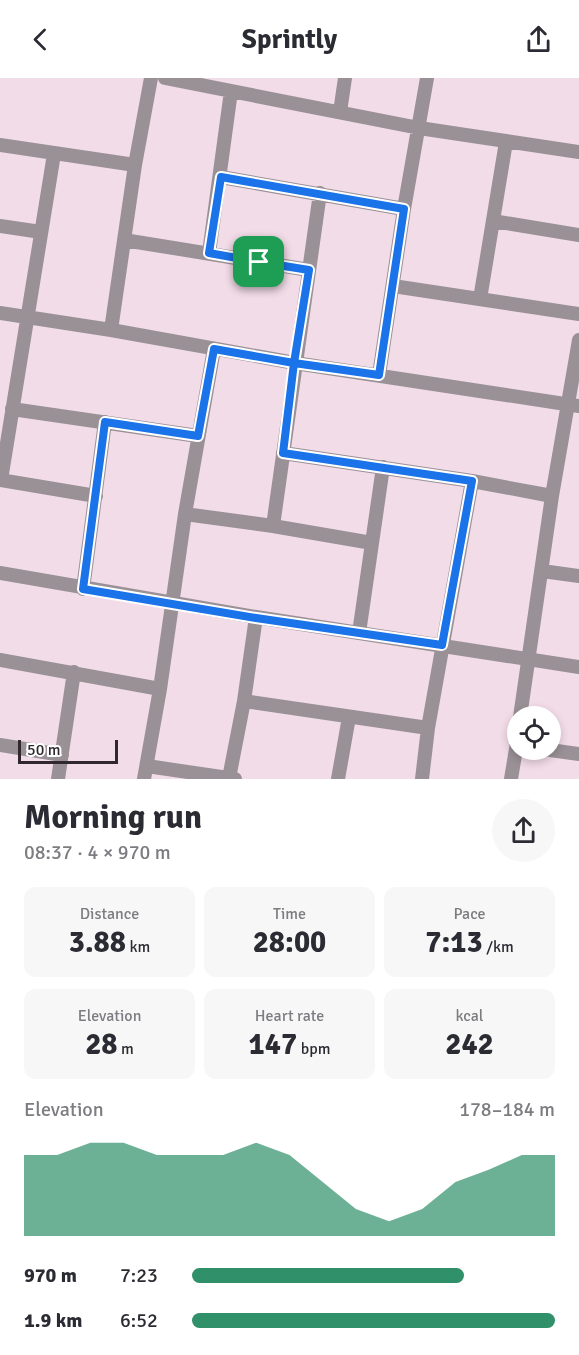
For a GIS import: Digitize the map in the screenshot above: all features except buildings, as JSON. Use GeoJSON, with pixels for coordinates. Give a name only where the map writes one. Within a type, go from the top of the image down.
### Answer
{"type":"FeatureCollection","features":[{"type":"Feature","properties":{"kind":"street"},"geometry":{"type":"LineString","coordinates":[[111,330],[135,165],[151,78]]}},
{"type":"Feature","properties":{"kind":"street"},"geometry":{"type":"LineString","coordinates":[[165,78],[419,128],[579,152]]}},
{"type":"Feature","properties":{"kind":"street"},"geometry":{"type":"LineString","coordinates":[[340,112],[345,78]]}},
{"type":"Feature","properties":{"kind":"street"},"geometry":{"type":"LineString","coordinates":[[379,375],[404,209],[428,78]]}},
{"type":"Feature","properties":{"kind":"street"},"geometry":{"type":"LineString","coordinates":[[209,253],[231,91]]}},
{"type":"Feature","properties":{"kind":"street"},"geometry":{"type":"LineString","coordinates":[[480,299],[506,142]]}},
{"type":"Feature","properties":{"kind":"street"},"geometry":{"type":"LineString","coordinates":[[0,145],[135,165]]}},
{"type":"Feature","properties":{"kind":"street"},"geometry":{"type":"LineString","coordinates":[[54,154],[0,480],[96,496]]}},
{"type":"Feature","properties":{"kind":"street"},"geometry":{"type":"LineString","coordinates":[[221,177],[404,209]]}},
{"type":"Feature","properties":{"kind":"street"},"geometry":{"type":"LineString","coordinates":[[273,526],[294,363],[320,193]]}},
{"type":"Feature","properties":{"kind":"street"},"geometry":{"type":"LineString","coordinates":[[493,221],[579,235]]}},
{"type":"Feature","properties":{"kind":"street"},"geometry":{"type":"LineString","coordinates":[[0,226],[41,232]]}},
{"type":"Feature","properties":{"kind":"street"},"geometry":{"type":"LineString","coordinates":[[124,240],[309,270]]}},
{"type":"Feature","properties":{"kind":"street"},"geometry":{"type":"LineString","coordinates":[[393,286],[579,314]]}},
{"type":"Feature","properties":{"kind":"street"},"geometry":{"type":"LineString","coordinates":[[0,313],[111,330],[294,363],[573,405]]}},
{"type":"Feature","properties":{"kind":"street"},"geometry":{"type":"LineString","coordinates":[[522,706],[552,496],[573,405],[579,340]]}},
{"type":"Feature","properties":{"kind":"street"},"geometry":{"type":"LineString","coordinates":[[214,349],[185,514],[146,772],[232,778],[256,618]]}},
{"type":"Feature","properties":{"kind":"street"},"geometry":{"type":"LineString","coordinates":[[12,409],[198,436]]}},
{"type":"Feature","properties":{"kind":"street"},"geometry":{"type":"LineString","coordinates":[[83,589],[105,422]]}},
{"type":"Feature","properties":{"kind":"street"},"geometry":{"type":"LineString","coordinates":[[283,453],[472,481],[552,496]]}},
{"type":"Feature","properties":{"kind":"street"},"geometry":{"type":"LineString","coordinates":[[358,633],[383,467]]}},
{"type":"Feature","properties":{"kind":"street"},"geometry":{"type":"LineString","coordinates":[[422,779],[428,728],[472,481]]}},
{"type":"Feature","properties":{"kind":"street"},"geometry":{"type":"LineString","coordinates":[[185,514],[372,543]]}},
{"type":"Feature","properties":{"kind":"street"},"geometry":{"type":"LineString","coordinates":[[542,571],[579,576]]}},
{"type":"Feature","properties":{"kind":"street"},"geometry":{"type":"LineString","coordinates":[[0,573],[256,618],[579,667]]}},
{"type":"Feature","properties":{"kind":"street"},"geometry":{"type":"LineString","coordinates":[[0,660],[160,689]]}},
{"type":"Feature","properties":{"kind":"street"},"geometry":{"type":"LineString","coordinates":[[58,779],[74,672]]}},
{"type":"Feature","properties":{"kind":"street"},"geometry":{"type":"LineString","coordinates":[[244,701],[428,728]]}},
{"type":"Feature","properties":{"kind":"street"},"geometry":{"type":"LineString","coordinates":[[338,779],[349,717]]}},
{"type":"Feature","properties":{"kind":"street"},"geometry":{"type":"LineString","coordinates":[[0,745],[62,755]]}},
{"type":"Feature","properties":{"kind":"street"},"geometry":{"type":"LineString","coordinates":[[561,752],[579,754]]}},
{"type":"Feature","properties":{"kind":"street"},"geometry":{"type":"LineString","coordinates":[[511,779],[514,760]]}},
{"type":"Feature","properties":{"kind":"route"},"geometry":{"type":"LineString","coordinates":[[259,262],[209,253],[221,177],[404,209],[379,375],[294,363],[283,453],[472,481],[442,645],[256,618],[83,589],[105,422],[198,436],[214,349],[294,363],[309,270],[259,262]]}}]}
